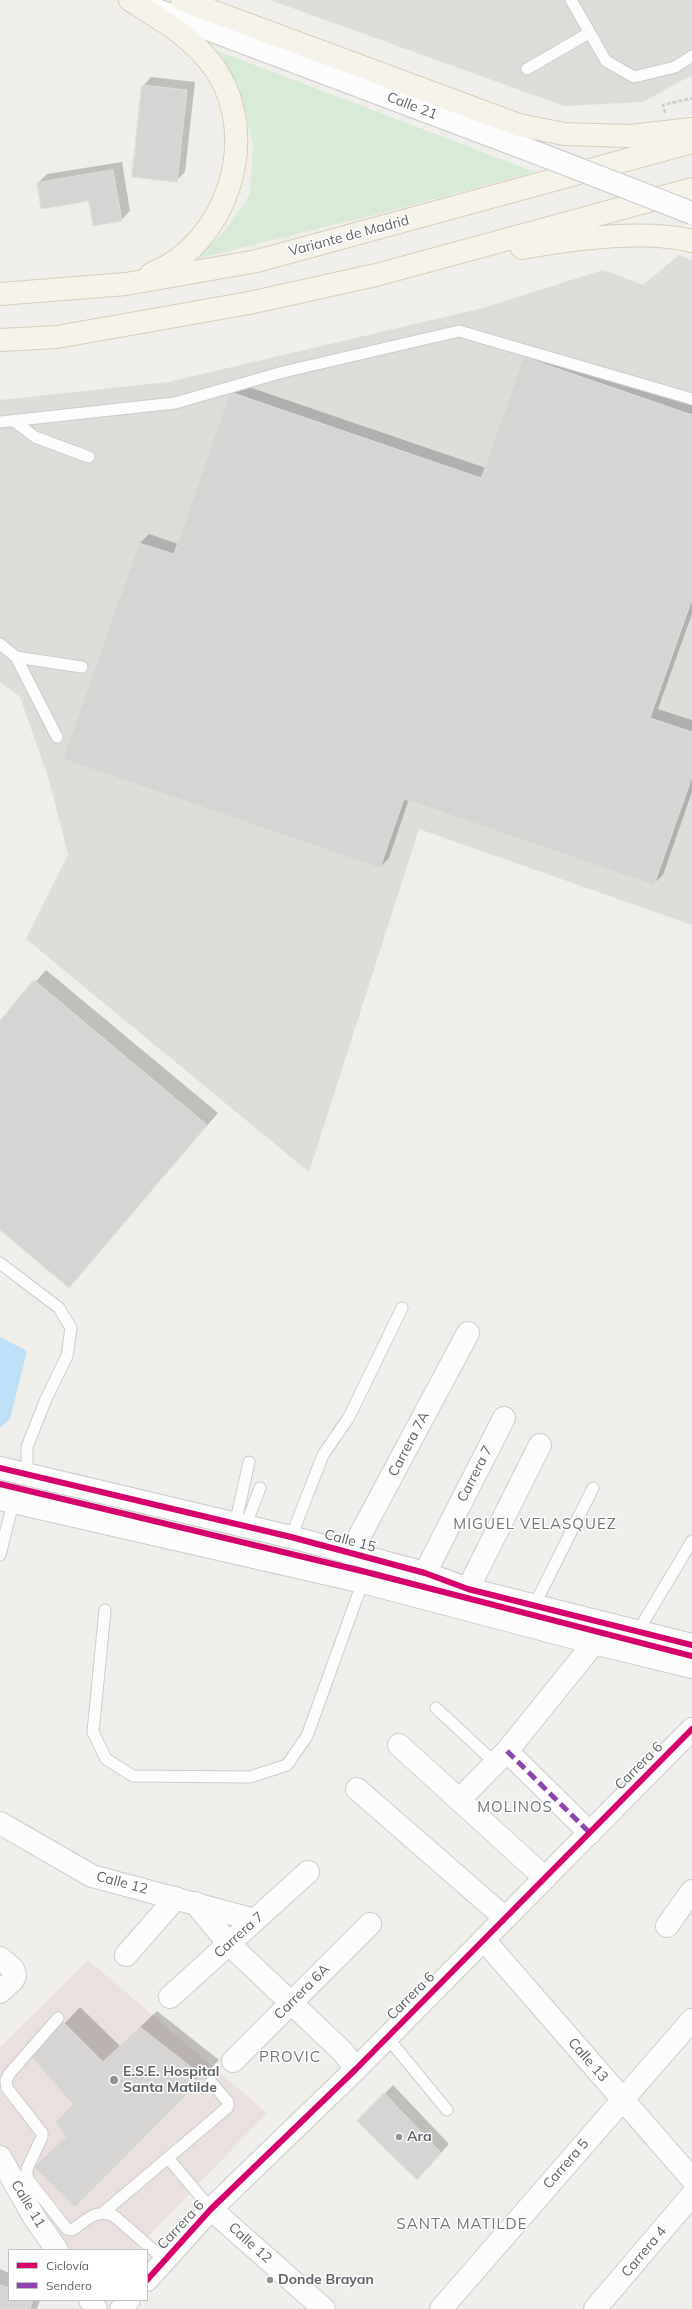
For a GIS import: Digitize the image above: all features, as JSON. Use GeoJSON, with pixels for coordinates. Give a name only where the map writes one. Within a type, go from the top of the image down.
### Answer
{"type":"FeatureCollection","features":[{"type":"Feature","properties":{"kind":"main road"},"geometry":{"type":"LineString","coordinates":[[126,284],[162,270],[187,252],[193,247],[217,217],[232,182],[237,144],[231,106],[216,71],[192,41],[130,0]]}},
{"type":"Feature","properties":{"kind":"main road"},"geometry":{"type":"LineString","coordinates":[[182,0],[519,125],[564,134],[622,136],[692,129]]}},
{"type":"Feature","properties":{"kind":"main road","name":"Variante de Madrid"},"geometry":{"type":"LineString","coordinates":[[0,294],[126,284],[257,261],[692,142]]}},
{"type":"Feature","properties":{"kind":"main road"},"geometry":{"type":"LineString","coordinates":[[376,275],[692,189]]}},
{"type":"Feature","properties":{"kind":"main road"},"geometry":{"type":"LineString","coordinates":[[0,340],[57,337],[249,303],[376,275],[580,239],[645,236],[679,238],[692,241]]}},
{"type":"Feature","properties":{"kind":"street","name":"Calle 21"},"geometry":{"type":"LineString","coordinates":[[130,0],[545,156],[692,213]]}},
{"type":"Feature","properties":{"kind":"street","name":"Carrera 7A"},"geometry":{"type":"LineString","coordinates":[[360,1557],[468,1333]]}},
{"type":"Feature","properties":{"kind":"street","name":"Carrera 7"},"geometry":{"type":"LineString","coordinates":[[425,1573],[504,1418]]}},
{"type":"Feature","properties":{"kind":"street"},"geometry":{"type":"LineString","coordinates":[[468,1589],[540,1445]]}},
{"type":"Feature","properties":{"kind":"street","name":"Calle 15"},"geometry":{"type":"LineString","coordinates":[[0,1468],[27,1476],[291,1537],[360,1557],[425,1573],[468,1589],[535,1604],[692,1645]]}},
{"type":"Feature","properties":{"kind":"street"},"geometry":{"type":"LineString","coordinates":[[27,1476],[7,1501],[363,1582],[594,1643],[692,1667]]}},
{"type":"Feature","properties":{"kind":"street"},"geometry":{"type":"LineString","coordinates":[[459,1800],[501,1757],[594,1643]]}},
{"type":"Feature","properties":{"kind":"street","name":"Carrera 6"},"geometry":{"type":"LineString","coordinates":[[148,2279],[212,2209],[356,2069],[692,1729]]}},
{"type":"Feature","properties":{"kind":"street"},"geometry":{"type":"LineString","coordinates":[[399,1745],[545,1878]]}},
{"type":"Feature","properties":{"kind":"street"},"geometry":{"type":"LineString","coordinates":[[501,1757],[590,1833]]}},
{"type":"Feature","properties":{"kind":"street"},"geometry":{"type":"LineString","coordinates":[[357,1789],[506,1918]]}},
{"type":"Feature","properties":{"kind":"street","name":"Calle 12"},"geometry":{"type":"LineString","coordinates":[[0,1823],[92,1876],[186,1900],[255,1920]]}},
{"type":"Feature","properties":{"kind":"street","name":"Carrera 7"},"geometry":{"type":"LineString","coordinates":[[170,1997],[308,1872]]}},
{"type":"Feature","properties":{"kind":"street"},"geometry":{"type":"LineString","coordinates":[[667,1926],[692,1891]]}},
{"type":"Feature","properties":{"kind":"street"},"geometry":{"type":"LineString","coordinates":[[126,1954],[186,1900],[228,1944],[292,2002],[343,2052],[356,2069]]}},
{"type":"Feature","properties":{"kind":"street","name":"Carrera 6A"},"geometry":{"type":"LineString","coordinates":[[233,2060],[370,1924]]}},
{"type":"Feature","properties":{"kind":"street","name":"Calle 13"},"geometry":{"type":"LineString","coordinates":[[484,1940],[622,2099],[690,2174]]}},
{"type":"Feature","properties":{"kind":"street"},"geometry":{"type":"LineString","coordinates":[[0,1958],[13,1969],[15,1975],[13,1980],[0,1992]]}},
{"type":"Feature","properties":{"kind":"street","name":"Carrera 5"},"geometry":{"type":"LineString","coordinates":[[441,2309],[692,2020]]}},
{"type":"Feature","properties":{"kind":"street","name":"Calle 11"},"geometry":{"type":"LineString","coordinates":[[2,2170],[56,2249]]}},
{"type":"Feature","properties":{"kind":"street","name":"Carrera 4"},"geometry":{"type":"LineString","coordinates":[[595,2309],[692,2195]]}},
{"type":"Feature","properties":{"kind":"street","name":"Calle 12"},"geometry":{"type":"LineString","coordinates":[[212,2209],[324,2309]]}},
{"type":"Feature","properties":{"kind":"street"},"geometry":{"type":"LineString","coordinates":[[121,2309],[128,2301]]}},
{"type":"Feature","properties":{"kind":"lane"},"geometry":{"type":"LineString","coordinates":[[571,0],[606,61],[634,77],[676,66],[692,56]]}},
{"type":"Feature","properties":{"kind":"lane"},"geometry":{"type":"LineString","coordinates":[[527,69],[589,33]]}},
{"type":"Feature","properties":{"kind":"lane"},"geometry":{"type":"LineString","coordinates":[[0,422],[175,403],[283,372],[460,331],[692,399]]}},
{"type":"Feature","properties":{"kind":"lane"},"geometry":{"type":"LineString","coordinates":[[14,421],[35,437],[90,457]]}},
{"type":"Feature","properties":{"kind":"lane"},"geometry":{"type":"LineString","coordinates":[[0,644],[16,656],[57,737]]}},
{"type":"Feature","properties":{"kind":"lane"},"geometry":{"type":"LineString","coordinates":[[16,656],[82,667]]}},
{"type":"Feature","properties":{"kind":"lane"},"geometry":{"type":"LineString","coordinates":[[0,1264],[59,1308],[71,1328],[67,1356],[46,1399],[28,1447],[27,1476]]}},
{"type":"Feature","properties":{"kind":"lane"},"geometry":{"type":"LineString","coordinates":[[291,1537],[323,1455],[349,1417],[402,1308]]}},
{"type":"Feature","properties":{"kind":"lane"},"geometry":{"type":"LineString","coordinates":[[240,1526],[249,1462]]}},
{"type":"Feature","properties":{"kind":"lane"},"geometry":{"type":"LineString","coordinates":[[240,1526],[260,1488]]}},
{"type":"Feature","properties":{"kind":"lane"},"geometry":{"type":"LineString","coordinates":[[535,1604],[593,1488]]}},
{"type":"Feature","properties":{"kind":"lane"},"geometry":{"type":"LineString","coordinates":[[0,1555],[7,1501]]}},
{"type":"Feature","properties":{"kind":"lane"},"geometry":{"type":"LineString","coordinates":[[638,1631],[692,1541]]}},
{"type":"Feature","properties":{"kind":"lane"},"geometry":{"type":"LineString","coordinates":[[105,1610],[93,1732],[106,1759],[133,1776],[250,1777],[287,1765],[307,1736],[363,1582],[360,1557]]}},
{"type":"Feature","properties":{"kind":"lane"},"geometry":{"type":"LineString","coordinates":[[436,1708],[501,1757]]}},
{"type":"Feature","properties":{"kind":"lane"},"geometry":{"type":"LineString","coordinates":[[58,2018],[10,2073],[6,2080],[7,2088],[42,2132],[26,2173],[27,2178],[67,2229],[72,2230],[95,2214],[104,2212],[228,2107],[228,2102],[212,2082]]}},
{"type":"Feature","properties":{"kind":"lane"},"geometry":{"type":"LineString","coordinates":[[387,2037],[447,2110]]}},
{"type":"Feature","properties":{"kind":"lane"},"geometry":{"type":"LineString","coordinates":[[168,2158],[212,2209]]}},
{"type":"Feature","properties":{"kind":"lane"},"geometry":{"type":"LineString","coordinates":[[104,2212],[114,2216],[165,2260]]}},
{"type":"Feature","properties":{"kind":"path"},"geometry":{"type":"LineString","coordinates":[[672,112],[665,114],[663,105],[692,98]]}},
{"type":"Feature","properties":{"kind":"shaded area"},"geometry":{"type":"Polygon","coordinates":[[[270,0],[692,0],[692,75],[643,102],[564,106],[270,0]]]}},
{"type":"Feature","properties":{"kind":"shaded area"},"geometry":{"type":"Polygon","coordinates":[[[679,255],[692,260],[692,925],[419,829],[309,1172],[26,939],[68,855],[49,780],[20,697],[0,682],[0,400],[168,382],[483,308],[603,270],[643,285],[679,255]]]}},
{"type":"Feature","properties":{"kind":"shaded area","name":"E.S.E. Hospital Santa Matilde"},"geometry":{"type":"Polygon","coordinates":[[[88,1960],[267,2113],[136,2249],[66,2249],[0,2145],[0,2047],[88,1960]]]}},
{"type":"Feature","properties":{"kind":"green space"},"geometry":{"type":"Polygon","coordinates":[[[215,50],[535,172],[382,213],[196,259],[227,228],[250,194],[253,145],[242,102],[215,50]]]}},
{"type":"Feature","properties":{"kind":"water"},"geometry":{"type":"Polygon","coordinates":[[[0,1337],[27,1351],[10,1419],[0,1428],[0,1337]]]}},
{"type":"Feature","properties":{"kind":"building"},"geometry":{"type":"Polygon","coordinates":[[[142,85],[187,90],[177,182],[132,177],[142,85]]]}},
{"type":"Feature","properties":{"kind":"building"},"geometry":{"type":"Polygon","coordinates":[[[113,170],[122,221],[93,226],[89,201],[41,209],[37,183],[113,170]]]}},
{"type":"Feature","properties":{"kind":"building"},"geometry":{"type":"Polygon","coordinates":[[[524,357],[692,415],[692,599],[650,718],[692,732],[692,777],[654,885],[404,799],[380,868],[63,759],[139,543],[174,554],[230,392],[481,478],[524,357]]]}},
{"type":"Feature","properties":{"kind":"building"},"geometry":{"type":"Polygon","coordinates":[[[34,980],[207,1125],[69,1288],[0,1230],[0,1021],[34,980]]]}},
{"type":"Feature","properties":{"kind":"building"},"geometry":{"type":"Polygon","coordinates":[[[63,2022],[103,2062],[140,2027],[204,2077],[75,2207],[34,2167],[66,2137],[56,2122],[73,2104],[32,2057],[63,2022]]]}},
{"type":"Feature","properties":{"kind":"building","name":"Ara"},"geometry":{"type":"Polygon","coordinates":[[[384,2093],[441,2153],[417,2180],[357,2121],[384,2093]]]}},
{"type":"Feature","properties":{"kind":"building"},"geometry":{"type":"Polygon","coordinates":[[[0,2285],[8,2288],[8,2301],[33,2301],[30,2309],[0,2309],[0,2285]]]}},
{"type":"Feature","properties":{"kind":"marked path"},"geometry":{"type":"LineString","coordinates":[[507,1751],[590,1833]]}},
{"type":"Feature","properties":{"kind":"cycle path"},"geometry":{"type":"LineString","coordinates":[[0,1468],[291,1537],[425,1573],[468,1589],[692,1645]]}},
{"type":"Feature","properties":{"kind":"cycle path"},"geometry":{"type":"LineString","coordinates":[[0,1484],[366,1572],[692,1656]]}},
{"type":"Feature","properties":{"kind":"cycle path"},"geometry":{"type":"LineString","coordinates":[[148,2279],[211,2209],[356,2069],[692,1729]]}},
{"type":"Feature","properties":{"kind":"place","name":"E.S.E. Hospital Santa Matilde"},"geometry":{"type":"Point","coordinates":[114,2080]}},
{"type":"Feature","properties":{"kind":"place","name":"Ara"},"geometry":{"type":"Point","coordinates":[399,2137]}},
{"type":"Feature","properties":{"kind":"place","name":"Donde Brayan"},"geometry":{"type":"Point","coordinates":[270,2280]}},
{"type":"Feature","properties":{"kind":"district","name":"MIGUEL VELASQUEZ"},"geometry":{"type":"Point","coordinates":[535,1524]}},
{"type":"Feature","properties":{"kind":"district","name":"MOLINOS"},"geometry":{"type":"Point","coordinates":[515,1807]}},
{"type":"Feature","properties":{"kind":"district","name":"PROVIC"},"geometry":{"type":"Point","coordinates":[290,2057]}},
{"type":"Feature","properties":{"kind":"district","name":"SANTA MATILDE"},"geometry":{"type":"Point","coordinates":[462,2224]}}]}
